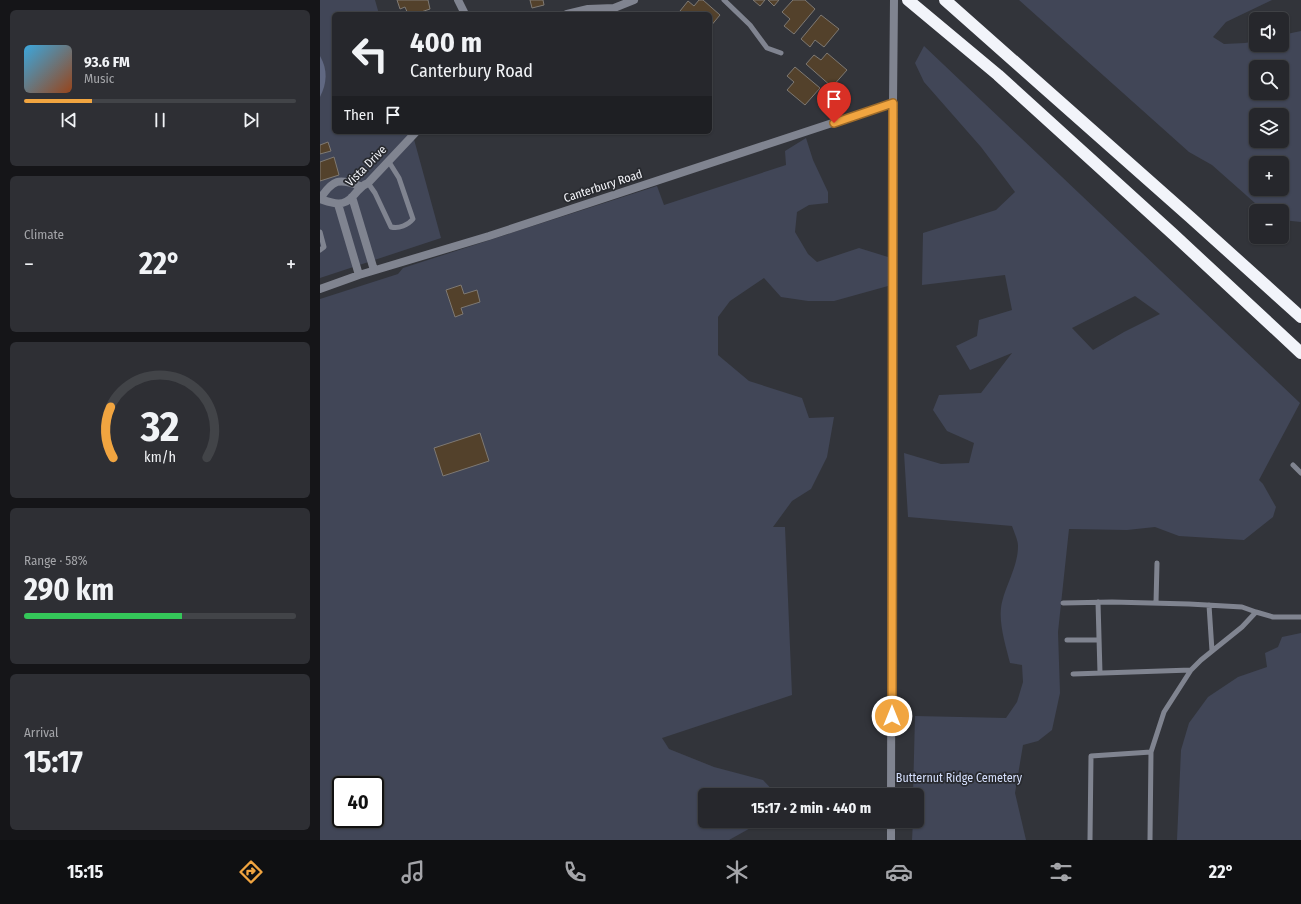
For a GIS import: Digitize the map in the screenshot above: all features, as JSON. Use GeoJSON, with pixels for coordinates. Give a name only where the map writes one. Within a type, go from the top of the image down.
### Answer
{"type":"FeatureCollection","features":[{"type":"Feature","properties":{"kind":"highway"},"geometry":{"type":"LineString","coordinates":[[908,0],[998,75],[1301,353]]}},
{"type":"Feature","properties":{"kind":"highway"},"geometry":{"type":"LineString","coordinates":[[945,0],[1301,317]]}},
{"type":"Feature","properties":{"kind":"street"},"geometry":{"type":"LineString","coordinates":[[458,0],[463,12]]}},
{"type":"Feature","properties":{"kind":"street"},"geometry":{"type":"LineString","coordinates":[[576,12],[588,9],[614,8],[634,0]]}},
{"type":"Feature","properties":{"kind":"street"},"geometry":{"type":"LineString","coordinates":[[891,788],[894,0]]}},
{"type":"Feature","properties":{"kind":"street","name":"Canterbury Road"},"geometry":{"type":"LineString","coordinates":[[320,289],[374,270],[489,236],[893,103]]}},
{"type":"Feature","properties":{"kind":"street","name":"Vista Drive"},"geometry":{"type":"LineString","coordinates":[[374,270],[352,198],[364,184],[389,162],[414,134]]}},
{"type":"Feature","properties":{"kind":"street"},"geometry":{"type":"LineString","coordinates":[[352,198],[338,204],[331,204],[320,199],[327,189],[338,182],[346,180],[364,184]]}},
{"type":"Feature","properties":{"kind":"street"},"geometry":{"type":"LineString","coordinates":[[338,204],[359,275]]}},
{"type":"Feature","properties":{"kind":"street"},"geometry":{"type":"LineString","coordinates":[[891,828],[891,840]]}},
{"type":"Feature","properties":{"kind":"lane"},"geometry":{"type":"LineString","coordinates":[[724,0],[750,25],[767,48],[781,53]]}},
{"type":"Feature","properties":{"kind":"lane"},"geometry":{"type":"LineString","coordinates":[[364,184],[375,193],[391,227],[395,228],[410,223],[413,219],[399,178],[389,162]]}},
{"type":"Feature","properties":{"kind":"lane"},"geometry":{"type":"LineString","coordinates":[[320,232],[324,247],[320,250]]}},
{"type":"Feature","properties":{"kind":"lane"},"geometry":{"type":"LineString","coordinates":[[1293,465],[1301,473]]}},
{"type":"Feature","properties":{"kind":"lane"},"geometry":{"type":"LineString","coordinates":[[1156,603],[1157,563]]}},
{"type":"Feature","properties":{"kind":"lane"},"geometry":{"type":"LineString","coordinates":[[1098,602],[1100,673]]}},
{"type":"Feature","properties":{"kind":"lane"},"geometry":{"type":"LineString","coordinates":[[1063,603],[1098,602],[1209,605],[1242,607],[1274,617],[1301,617]]}},
{"type":"Feature","properties":{"kind":"lane"},"geometry":{"type":"LineString","coordinates":[[1209,605],[1212,651]]}},
{"type":"Feature","properties":{"kind":"lane"},"geometry":{"type":"LineString","coordinates":[[1150,840],[1150,752],[1164,712],[1191,670],[1242,627],[1256,612]]}},
{"type":"Feature","properties":{"kind":"lane"},"geometry":{"type":"LineString","coordinates":[[1067,640],[1099,640]]}},
{"type":"Feature","properties":{"kind":"lane"},"geometry":{"type":"LineString","coordinates":[[1073,674],[1191,670]]}},
{"type":"Feature","properties":{"kind":"lane"},"geometry":{"type":"LineString","coordinates":[[1090,840],[1091,756],[1150,752]]}},
{"type":"Feature","properties":{"kind":"green space"},"geometry":{"type":"Polygon","coordinates":[[[320,0],[375,0],[378,12],[332,12],[332,134],[413,134],[441,238],[320,278],[320,0]]]}},
{"type":"Feature","properties":{"kind":"green space"},"geometry":{"type":"Polygon","coordinates":[[[1019,0],[1272,0],[1226,22],[1213,37],[1224,44],[1249,42],[1249,52],[1289,52],[1289,34],[1301,31],[1301,222],[1289,221],[1289,204],[1256,204],[1212,165],[1189,152],[1019,0]]]}},
{"type":"Feature","properties":{"kind":"green space","name":"Butternut Ridge Cemetery"},"geometry":{"type":"Polygon","coordinates":[[[924,46],[1300,403],[1259,480],[1263,484],[1276,507],[1273,517],[1244,540],[1179,536],[1155,527],[1127,530],[1069,529],[1058,632],[1060,693],[1052,730],[1038,741],[1023,745],[1015,793],[1026,840],[912,840],[913,828],[924,828],[924,788],[913,788],[915,716],[1006,718],[1017,702],[1023,682],[1022,665],[1010,663],[1001,622],[1001,608],[1016,562],[1017,554],[1018,544],[1012,526],[908,517],[904,453],[941,464],[969,463],[974,443],[947,431],[933,410],[939,395],[981,393],[1012,353],[970,370],[956,346],[977,336],[979,320],[1012,310],[1005,275],[922,285],[923,233],[996,210],[1015,192],[981,147],[924,82],[915,63],[924,46]],[[1135,296],[1072,328],[1093,350],[1160,314],[1135,296]]]}},
{"type":"Feature","properties":{"kind":"green space"},"geometry":{"type":"Polygon","coordinates":[[[806,138],[813,160],[828,192],[828,203],[809,205],[797,212],[795,232],[808,254],[817,262],[859,248],[888,257],[888,286],[834,301],[808,301],[781,297],[764,278],[730,301],[718,317],[718,355],[749,381],[802,398],[809,418],[834,417],[827,457],[811,489],[792,501],[773,527],[785,527],[792,695],[662,738],[669,749],[714,767],[763,780],[770,788],[698,788],[698,828],[750,828],[729,840],[320,840],[320,299],[398,274],[403,268],[657,186],[664,205],[786,165],[785,151],[806,138]]]}},
{"type":"Feature","properties":{"kind":"green space"},"geometry":{"type":"Polygon","coordinates":[[[1301,633],[1301,840],[1177,840],[1181,750],[1189,723],[1208,697],[1238,677],[1267,667],[1265,653],[1278,647],[1282,637],[1301,633]]]}},
{"type":"Feature","properties":{"kind":"shaded area"},"geometry":{"type":"Polygon","coordinates":[[[320,56],[323,61],[326,76],[320,97],[320,56]]]}},
{"type":"Feature","properties":{"kind":"building"},"geometry":{"type":"Polygon","coordinates":[[[397,0],[428,0],[430,9],[421,12],[407,12],[405,7],[400,9],[397,0]]]}},
{"type":"Feature","properties":{"kind":"building"},"geometry":{"type":"Polygon","coordinates":[[[530,0],[543,0],[544,5],[532,8],[530,0]]]}},
{"type":"Feature","properties":{"kind":"building"},"geometry":{"type":"Polygon","coordinates":[[[699,0],[703,0],[720,15],[712,25],[712,12],[680,11],[688,1],[694,6],[699,0]]]}},
{"type":"Feature","properties":{"kind":"building"},"geometry":{"type":"Polygon","coordinates":[[[753,0],[765,0],[760,6],[753,0]]]}},
{"type":"Feature","properties":{"kind":"building"},"geometry":{"type":"Polygon","coordinates":[[[768,0],[779,0],[774,6],[768,0]]]}},
{"type":"Feature","properties":{"kind":"building"},"geometry":{"type":"Polygon","coordinates":[[[793,0],[805,0],[815,9],[794,34],[784,26],[790,19],[782,12],[793,0]]]}},
{"type":"Feature","properties":{"kind":"building"},"geometry":{"type":"Polygon","coordinates":[[[821,15],[839,29],[824,47],[815,40],[810,47],[801,39],[821,15]]]}},
{"type":"Feature","properties":{"kind":"building"},"geometry":{"type":"Polygon","coordinates":[[[827,53],[847,70],[832,87],[806,64],[814,55],[821,60],[827,53]]]}},
{"type":"Feature","properties":{"kind":"building"},"geometry":{"type":"Polygon","coordinates":[[[795,67],[820,88],[805,105],[787,90],[794,82],[787,76],[795,67]]]}},
{"type":"Feature","properties":{"kind":"building"},"geometry":{"type":"Polygon","coordinates":[[[328,142],[331,151],[320,154],[320,145],[328,142]]]}},
{"type":"Feature","properties":{"kind":"building"},"geometry":{"type":"Polygon","coordinates":[[[334,157],[339,175],[320,181],[320,162],[334,157]]]}},
{"type":"Feature","properties":{"kind":"building"},"geometry":{"type":"Polygon","coordinates":[[[461,285],[464,294],[477,290],[480,302],[461,308],[463,314],[455,317],[446,290],[461,285]]]}},
{"type":"Feature","properties":{"kind":"building"},"geometry":{"type":"Polygon","coordinates":[[[480,433],[489,461],[443,476],[434,448],[480,433]]]}},
{"type":"Feature","properties":{"kind":"route"},"geometry":{"type":"LineString","coordinates":[[834,123],[893,103],[892,716]]}}]}
